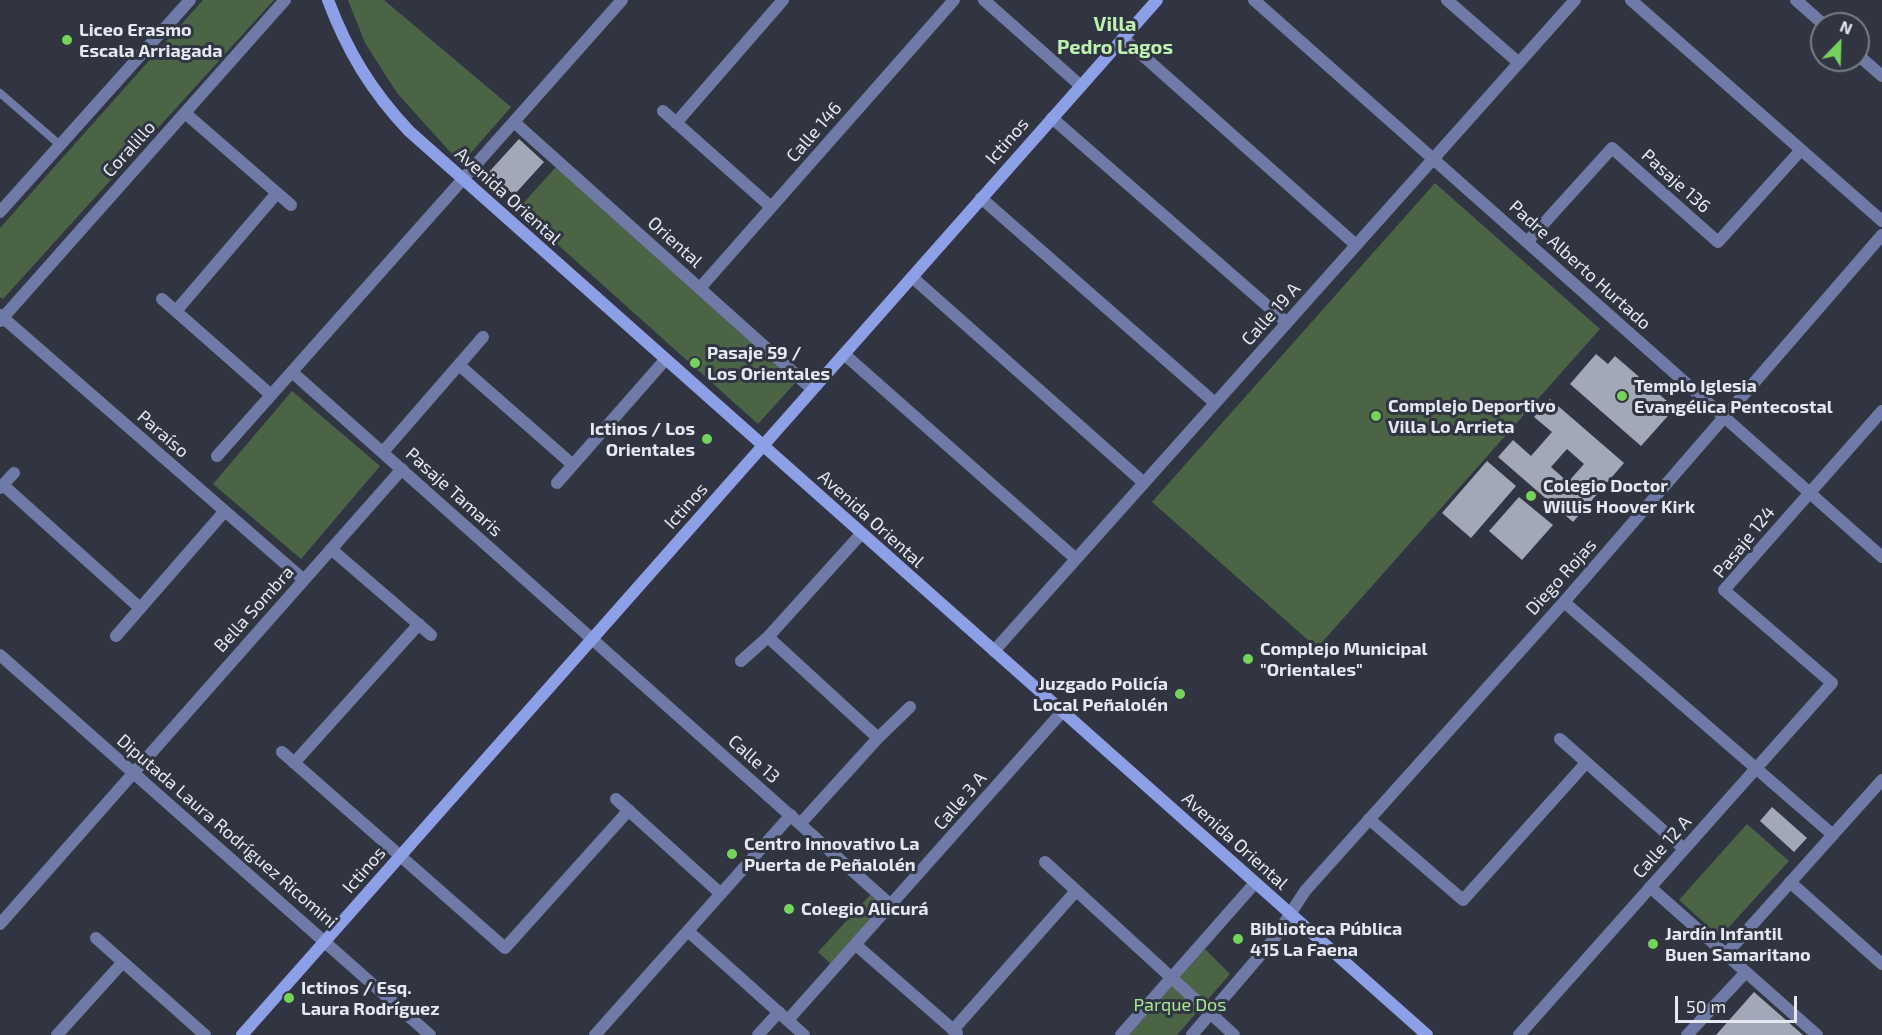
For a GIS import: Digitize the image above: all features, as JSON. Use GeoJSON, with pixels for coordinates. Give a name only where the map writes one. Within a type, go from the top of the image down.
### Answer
{"type":"FeatureCollection","features":[{"type":"Feature","properties":{"kind":"main road","name":"Avenida Oriental"},"geometry":{"type":"LineString","coordinates":[[328,0],[347,48],[372,88],[409,131],[1427,1035]]}},
{"type":"Feature","properties":{"kind":"main road","name":"Ictinos"},"geometry":{"type":"LineString","coordinates":[[242,1035],[1156,0]]}},
{"type":"Feature","properties":{"kind":"street"},"geometry":{"type":"LineString","coordinates":[[0,212],[190,0]]}},
{"type":"Feature","properties":{"kind":"street","name":"Coralillo"},"geometry":{"type":"LineString","coordinates":[[1,318],[285,0]]}},
{"type":"Feature","properties":{"kind":"street"},"geometry":{"type":"LineString","coordinates":[[217,456],[622,0]]}},
{"type":"Feature","properties":{"kind":"street"},"geometry":{"type":"LineString","coordinates":[[676,123],[783,0]]}},
{"type":"Feature","properties":{"kind":"street","name":"Calle 146"},"geometry":{"type":"LineString","coordinates":[[700,288],[954,0]]}},
{"type":"Feature","properties":{"kind":"street"},"geometry":{"type":"LineString","coordinates":[[984,0],[1081,86]]}},
{"type":"Feature","properties":{"kind":"street","name":"Padre Alberto Hurtado"},"geometry":{"type":"LineString","coordinates":[[1254,0],[1882,558]]}},
{"type":"Feature","properties":{"kind":"street"},"geometry":{"type":"LineString","coordinates":[[1447,0],[1519,63]]}},
{"type":"Feature","properties":{"kind":"street","name":"Calle 19 A"},"geometry":{"type":"LineString","coordinates":[[993,651],[1575,0]]}},
{"type":"Feature","properties":{"kind":"street"},"geometry":{"type":"LineString","coordinates":[[1631,0],[1882,221]]}},
{"type":"Feature","properties":{"kind":"street"},"geometry":{"type":"LineString","coordinates":[[1796,0],[1810,12]]}},
{"type":"Feature","properties":{"kind":"street"},"geometry":{"type":"LineString","coordinates":[[1123,38],[1356,245]]}},
{"type":"Feature","properties":{"kind":"street"},"geometry":{"type":"LineString","coordinates":[[1870,66],[1882,76]]}},
{"type":"Feature","properties":{"kind":"street"},"geometry":{"type":"LineString","coordinates":[[663,111],[771,207]]}},
{"type":"Feature","properties":{"kind":"street"},"geometry":{"type":"LineString","coordinates":[[185,112],[291,206]]}},
{"type":"Feature","properties":{"kind":"street"},"geometry":{"type":"LineString","coordinates":[[1052,118],[1287,323]]}},
{"type":"Feature","properties":{"kind":"street","name":"Oriental"},"geometry":{"type":"LineString","coordinates":[[514,122],[813,389]]}},
{"type":"Feature","properties":{"kind":"street","name":"Pasaje 136"},"geometry":{"type":"LineString","coordinates":[[1527,242],[1612,148],[1718,242],[1801,150]]}},
{"type":"Feature","properties":{"kind":"street"},"geometry":{"type":"LineString","coordinates":[[176,311],[277,194]]}},
{"type":"Feature","properties":{"kind":"street"},"geometry":{"type":"LineString","coordinates":[[981,198],[1215,404]]}},
{"type":"Feature","properties":{"kind":"street","name":"Diego Rojas"},"geometry":{"type":"LineString","coordinates":[[1191,1035],[1274,939],[1305,891],[1564,602],[1882,235]]}},
{"type":"Feature","properties":{"kind":"street"},"geometry":{"type":"LineString","coordinates":[[912,277],[1144,483]]}},
{"type":"Feature","properties":{"kind":"street"},"geometry":{"type":"LineString","coordinates":[[162,299],[271,395]]}},
{"type":"Feature","properties":{"kind":"street","name":"Paraíso"},"geometry":{"type":"LineString","coordinates":[[1,318],[304,580]]}},
{"type":"Feature","properties":{"kind":"street"},"geometry":{"type":"LineString","coordinates":[[383,453],[483,336]]}},
{"type":"Feature","properties":{"kind":"street"},"geometry":{"type":"LineString","coordinates":[[844,354],[1076,559]]}},
{"type":"Feature","properties":{"kind":"street"},"geometry":{"type":"LineString","coordinates":[[557,483],[665,360]]}},
{"type":"Feature","properties":{"kind":"street"},"geometry":{"type":"LineString","coordinates":[[459,365],[573,465]]}},
{"type":"Feature","properties":{"kind":"street","name":"Pasaje Tamaris"},"geometry":{"type":"LineString","coordinates":[[292,372],[592,639]]}},
{"type":"Feature","properties":{"kind":"street","name":"Pasaje 124"},"geometry":{"type":"LineString","coordinates":[[1832,683],[1724,590],[1882,411]]}},
{"type":"Feature","properties":{"kind":"street","name":"Bella Sombra"},"geometry":{"type":"LineString","coordinates":[[0,924],[402,469]]}},
{"type":"Feature","properties":{"kind":"street"},"geometry":{"type":"LineString","coordinates":[[14,473],[2,487],[140,608]]}},
{"type":"Feature","properties":{"kind":"street"},"geometry":{"type":"LineString","coordinates":[[116,636],[224,512]]}},
{"type":"Feature","properties":{"kind":"street"},"geometry":{"type":"LineString","coordinates":[[741,661],[768,638],[861,534]]}},
{"type":"Feature","properties":{"kind":"street"},"geometry":{"type":"LineString","coordinates":[[331,549],[431,635]]}},
{"type":"Feature","properties":{"kind":"street"},"geometry":{"type":"LineString","coordinates":[[1564,602],[1833,836]]}},
{"type":"Feature","properties":{"kind":"street"},"geometry":{"type":"LineString","coordinates":[[294,763],[419,624]]}},
{"type":"Feature","properties":{"kind":"street"},"geometry":{"type":"LineString","coordinates":[[768,638],[878,738]]}},
{"type":"Feature","properties":{"kind":"street","name":"Calle 13"},"geometry":{"type":"LineString","coordinates":[[592,639],[892,906]]}},
{"type":"Feature","properties":{"kind":"street","name":"Diputada Laura Rodríguez Ricomini"},"geometry":{"type":"LineString","coordinates":[[0,655],[430,1035]]}},
{"type":"Feature","properties":{"kind":"street","name":"Calle 12 A"},"geometry":{"type":"LineString","coordinates":[[1520,1035],[1832,683]]}},
{"type":"Feature","properties":{"kind":"street"},"geometry":{"type":"LineString","coordinates":[[801,824],[878,738],[910,707]]}},
{"type":"Feature","properties":{"kind":"street","name":"Calle 3 A"},"geometry":{"type":"LineString","coordinates":[[758,1035],[783,1016],[856,945],[1062,712]]}},
{"type":"Feature","properties":{"kind":"street"},"geometry":{"type":"LineString","coordinates":[[1560,739],[1684,849]]}},
{"type":"Feature","properties":{"kind":"street"},"geometry":{"type":"LineString","coordinates":[[282,752],[505,948],[629,810]]}},
{"type":"Feature","properties":{"kind":"street"},"geometry":{"type":"LineString","coordinates":[[1369,819],[1463,900],[1586,763]]}},
{"type":"Feature","properties":{"kind":"street"},"geometry":{"type":"LineString","coordinates":[[1726,954],[1882,780]]}},
{"type":"Feature","properties":{"kind":"street"},"geometry":{"type":"LineString","coordinates":[[616,799],[720,894]]}},
{"type":"Feature","properties":{"kind":"street"},"geometry":{"type":"LineString","coordinates":[[595,1035],[791,815]]}},
{"type":"Feature","properties":{"kind":"street"},"geometry":{"type":"LineString","coordinates":[[1045,862],[1234,1035]]}},
{"type":"Feature","properties":{"kind":"street"},"geometry":{"type":"LineString","coordinates":[[1790,882],[1882,964]]}},
{"type":"Feature","properties":{"kind":"street"},"geometry":{"type":"LineString","coordinates":[[1121,1035],[1255,883]]}},
{"type":"Feature","properties":{"kind":"street"},"geometry":{"type":"LineString","coordinates":[[1650,887],[1817,1035]]}},
{"type":"Feature","properties":{"kind":"street"},"geometry":{"type":"LineString","coordinates":[[856,945],[956,1032],[1076,891]]}},
{"type":"Feature","properties":{"kind":"street"},"geometry":{"type":"LineString","coordinates":[[688,931],[804,1035]]}},
{"type":"Feature","properties":{"kind":"street"},"geometry":{"type":"LineString","coordinates":[[96,938],[205,1035]]}},
{"type":"Feature","properties":{"kind":"street"},"geometry":{"type":"LineString","coordinates":[[57,1035],[123,962]]}},
{"type":"Feature","properties":{"kind":"street"},"geometry":{"type":"LineString","coordinates":[[1687,1035],[1746,972]]}},
{"type":"Feature","properties":{"kind":"lane"},"geometry":{"type":"LineString","coordinates":[[0,93],[60,145]]}},
{"type":"Feature","properties":{"kind":"green space"},"geometry":{"type":"Polygon","coordinates":[[[203,0],[274,0],[3,299],[0,297],[0,228],[203,0]]]}},
{"type":"Feature","properties":{"kind":"green space"},"geometry":{"type":"Polygon","coordinates":[[[348,0],[384,0],[511,107],[461,164],[397,93],[365,43],[348,0]]]}},
{"type":"Feature","properties":{"kind":"green space"},"geometry":{"type":"Polygon","coordinates":[[[556,167],[796,382],[758,424],[518,209],[556,167]]]}},
{"type":"Feature","properties":{"kind":"green space","name":"Complejo Deportivo Villa Lo Arrieta"},"geometry":{"type":"Polygon","coordinates":[[[1435,183],[1600,329],[1317,648],[1152,502],[1435,183]]]}},
{"type":"Feature","properties":{"kind":"green space"},"geometry":{"type":"Polygon","coordinates":[[[292,391],[380,466],[301,559],[213,484],[292,391]]]}},
{"type":"Feature","properties":{"kind":"green space"},"geometry":{"type":"Polygon","coordinates":[[[1747,824],[1789,861],[1720,937],[1679,900],[1747,824]]]}},
{"type":"Feature","properties":{"kind":"green space"},"geometry":{"type":"Polygon","coordinates":[[[870,895],[884,907],[832,965],[818,952],[870,895]]]}},
{"type":"Feature","properties":{"kind":"green space","name":"Parque Dos"},"geometry":{"type":"Polygon","coordinates":[[[1205,949],[1230,974],[1177,1035],[1129,1035],[1205,949]]]}},
{"type":"Feature","properties":{"kind":"building"},"geometry":{"type":"Polygon","coordinates":[[[519,139],[544,162],[514,195],[489,172],[519,139]]]}},
{"type":"Feature","properties":{"kind":"building","name":"Templo Iglesia Evangélica Pentecostal"},"geometry":{"type":"Polygon","coordinates":[[[1596,354],[1608,364],[1615,356],[1675,408],[1641,446],[1570,384],[1596,354]]]}},
{"type":"Feature","properties":{"kind":"building"},"geometry":{"type":"Polygon","coordinates":[[[1550,399],[1624,463],[1573,522],[1498,457],[1513,440],[1531,456],[1552,432],[1534,417],[1550,399]],[[1567,449],[1551,467],[1568,482],[1584,464],[1567,449]]]}},
{"type":"Feature","properties":{"kind":"building"},"geometry":{"type":"Polygon","coordinates":[[[1487,461],[1516,486],[1471,538],[1442,513],[1487,461]]]}},
{"type":"Feature","properties":{"kind":"building"},"geometry":{"type":"Polygon","coordinates":[[[1519,497],[1553,525],[1522,560],[1489,531],[1519,497]]]}},
{"type":"Feature","properties":{"kind":"building"},"geometry":{"type":"Polygon","coordinates":[[[1772,807],[1807,838],[1794,852],[1760,821],[1772,807]]]}},
{"type":"Feature","properties":{"kind":"building"},"geometry":{"type":"Polygon","coordinates":[[[1754,992],[1803,1035],[1716,1035],[1754,992]]]}},
{"type":"Feature","properties":{"kind":"place","name":"Liceo Erasmo Escala Arriagada"},"geometry":{"type":"Point","coordinates":[67,40]}},
{"type":"Feature","properties":{"kind":"place","name":"Pasaje 59 / Los Orientales"},"geometry":{"type":"Point","coordinates":[695,363]}},
{"type":"Feature","properties":{"kind":"place","name":"Templo Iglesia Evangélica Pentecostal"},"geometry":{"type":"Point","coordinates":[1622,396]}},
{"type":"Feature","properties":{"kind":"place","name":"Complejo Deportivo Villa Lo Arrieta"},"geometry":{"type":"Point","coordinates":[1376,416]}},
{"type":"Feature","properties":{"kind":"place","name":"Ictinos / Los Orientales"},"geometry":{"type":"Point","coordinates":[707,439]}},
{"type":"Feature","properties":{"kind":"place","name":"Colegio Doctor Willis Hoover Kirk"},"geometry":{"type":"Point","coordinates":[1531,496]}},
{"type":"Feature","properties":{"kind":"place","name":"Complejo Municipal \"Orientales\""},"geometry":{"type":"Point","coordinates":[1248,659]}},
{"type":"Feature","properties":{"kind":"place","name":"Juzgado Policía Local Peñalolén"},"geometry":{"type":"Point","coordinates":[1180,694]}},
{"type":"Feature","properties":{"kind":"place","name":"Centro Innovativo La Puerta de Peñalolén"},"geometry":{"type":"Point","coordinates":[732,854]}},
{"type":"Feature","properties":{"kind":"place","name":"Colegio Alicurá"},"geometry":{"type":"Point","coordinates":[789,909]}},
{"type":"Feature","properties":{"kind":"place","name":"Biblioteca Pública 415 La Faena"},"geometry":{"type":"Point","coordinates":[1238,939]}},
{"type":"Feature","properties":{"kind":"place","name":"Jardín Infantil Buen Samaritano"},"geometry":{"type":"Point","coordinates":[1653,944]}},
{"type":"Feature","properties":{"kind":"place","name":"Ictinos / Esq. Laura Rodríguez"},"geometry":{"type":"Point","coordinates":[289,998]}},
{"type":"Feature","properties":{"kind":"district","name":"Villa Pedro Lagos"},"geometry":{"type":"Point","coordinates":[1115,36]}}]}
